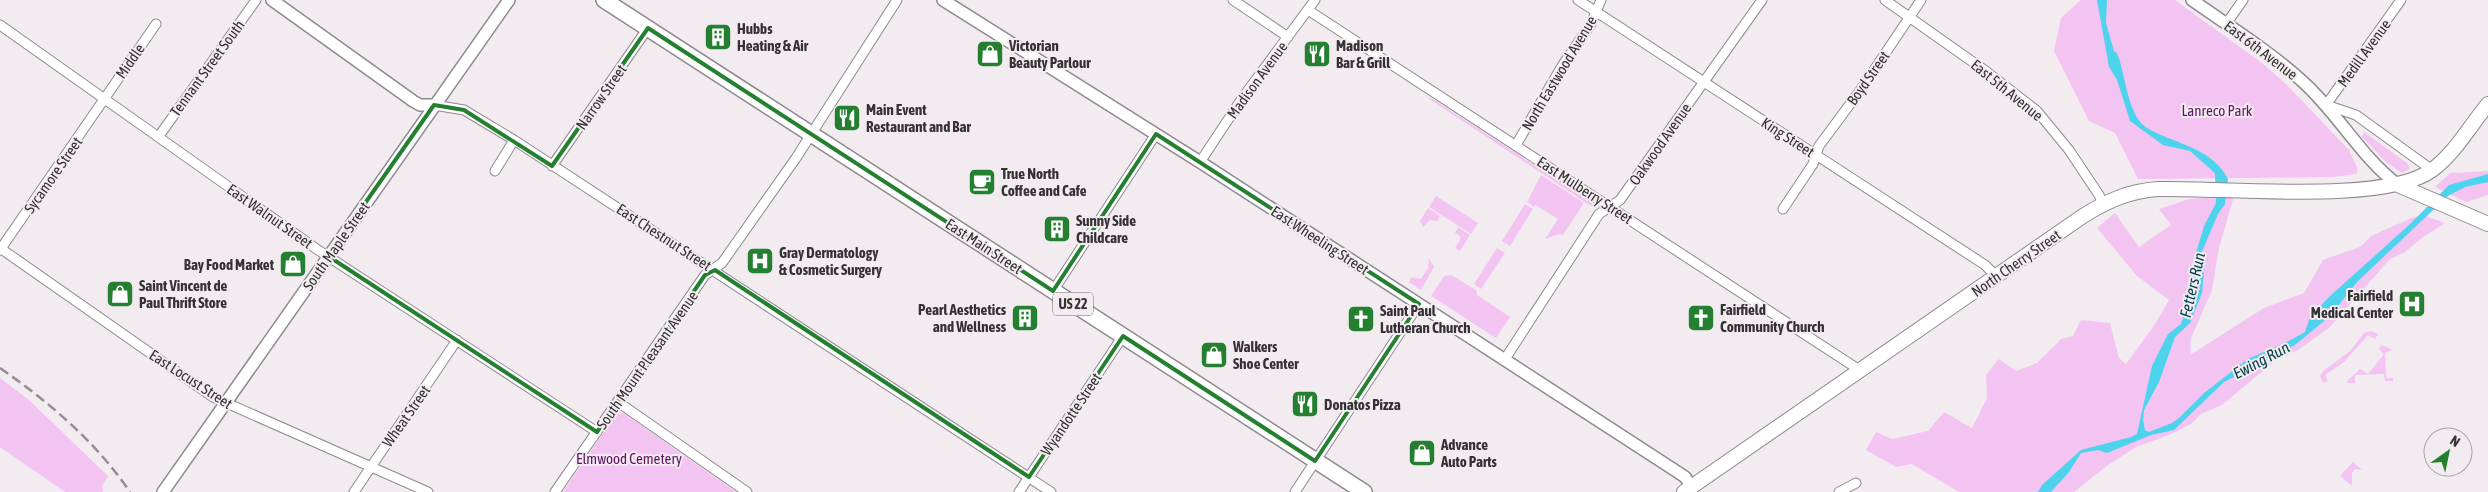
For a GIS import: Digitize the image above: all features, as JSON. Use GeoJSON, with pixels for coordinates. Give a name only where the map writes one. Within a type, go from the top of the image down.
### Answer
{"type":"FeatureCollection","features":[{"type":"Feature","properties":{"kind":"main road","name":"East Main Street"},"geometry":{"type":"LineString","coordinates":[[604,0],[1364,492]]}},
{"type":"Feature","properties":{"kind":"main road","name":"North Cherry Street"},"geometry":{"type":"LineString","coordinates":[[1687,489],[2103,204],[2118,197],[2145,190],[2330,190],[2398,185],[2412,182],[2432,170],[2461,140],[2488,104]]}},
{"type":"Feature","properties":{"kind":"main road"},"geometry":{"type":"LineString","coordinates":[[2398,185],[2418,196],[2488,224]]}},
{"type":"Feature","properties":{"kind":"street","name":"Tennant Street South"},"geometry":{"type":"LineString","coordinates":[[159,136],[256,0]]}},
{"type":"Feature","properties":{"kind":"street","name":"East Chestnut Street"},"geometry":{"type":"LineString","coordinates":[[272,0],[413,101],[420,105],[434,105],[464,110],[514,140],[1051,492]]}},
{"type":"Feature","properties":{"kind":"street","name":"South Maple Street"},"geometry":{"type":"LineString","coordinates":[[163,492],[509,0]]}},
{"type":"Feature","properties":{"kind":"street","name":"South Mount Pleasant Avenue"},"geometry":{"type":"LineString","coordinates":[[555,492],[705,275],[715,270],[811,134],[897,0]]}},
{"type":"Feature","properties":{"kind":"street","name":"East Wheeling Street"},"geometry":{"type":"LineString","coordinates":[[943,0],[1200,162],[1676,471],[1686,478],[1687,489]]}},
{"type":"Feature","properties":{"kind":"street"},"geometry":{"type":"LineString","coordinates":[[1233,0],[1288,37]]}},
{"type":"Feature","properties":{"kind":"street","name":"Madison Avenue"},"geometry":{"type":"LineString","coordinates":[[1200,162],[1243,98],[1315,0]]}},
{"type":"Feature","properties":{"kind":"street","name":"King Street"},"geometry":{"type":"LineString","coordinates":[[1578,0],[1984,264],[1996,276]]}},
{"type":"Feature","properties":{"kind":"street","name":"North Eastwood Avenue"},"geometry":{"type":"LineString","coordinates":[[1516,145],[1562,66],[1591,24],[1601,0]]}},
{"type":"Feature","properties":{"kind":"street","name":"Oakwood Avenue"},"geometry":{"type":"LineString","coordinates":[[1505,359],[1599,214],[1620,200],[1762,0]]}},
{"type":"Feature","properties":{"kind":"street","name":"East 5th Avenue"},"geometry":{"type":"LineString","coordinates":[[1885,0],[1988,72],[2037,111],[2069,150],[2099,194],[2103,204]]}},
{"type":"Feature","properties":{"kind":"street","name":"Boyd Street"},"geometry":{"type":"LineString","coordinates":[[1783,210],[1816,156],[1819,146],[1921,0]]}},
{"type":"Feature","properties":{"kind":"street","name":"East 6th Avenue"},"geometry":{"type":"LineString","coordinates":[[2192,0],[2302,82],[2326,105],[2375,166],[2398,185]]}},
{"type":"Feature","properties":{"kind":"street"},"geometry":{"type":"LineString","coordinates":[[2226,24],[2243,0]]}},
{"type":"Feature","properties":{"kind":"street","name":"Medill Avenue"},"geometry":{"type":"LineString","coordinates":[[2326,105],[2401,0]]}},
{"type":"Feature","properties":{"kind":"street","name":"East Mulberry Street"},"geometry":{"type":"LineString","coordinates":[[1308,10],[1860,371]]}},
{"type":"Feature","properties":{"kind":"street","name":"Middle"},"geometry":{"type":"LineString","coordinates":[[104,99],[156,24]]}},
{"type":"Feature","properties":{"kind":"street","name":"East Walnut Street"},"geometry":{"type":"LineString","coordinates":[[0,25],[328,256],[597,432]]}},
{"type":"Feature","properties":{"kind":"street","name":"Narrow Street"},"geometry":{"type":"LineString","coordinates":[[552,166],[648,28]]}},
{"type":"Feature","properties":{"kind":"street","name":"Sycamore Street"},"geometry":{"type":"LineString","coordinates":[[0,249],[104,99]]}},
{"type":"Feature","properties":{"kind":"street","name":"East 6th Avenue"},"geometry":{"type":"LineString","coordinates":[[2326,105],[2356,115],[2432,170]]}},
{"type":"Feature","properties":{"kind":"street"},"geometry":{"type":"LineString","coordinates":[[1053,290],[1156,134]]}},
{"type":"Feature","properties":{"kind":"street"},"geometry":{"type":"LineString","coordinates":[[495,171],[514,140]]}},
{"type":"Feature","properties":{"kind":"street","name":"East Locust Street"},"geometry":{"type":"LineString","coordinates":[[0,249],[225,403],[428,492]]}},
{"type":"Feature","properties":{"kind":"street"},"geometry":{"type":"LineString","coordinates":[[1295,492],[1419,304]]}},
{"type":"Feature","properties":{"kind":"street","name":"Wyandotte Street"},"geometry":{"type":"LineString","coordinates":[[1019,492],[1123,336]]}},
{"type":"Feature","properties":{"kind":"street","name":"Wheat Street"},"geometry":{"type":"LineString","coordinates":[[354,492],[458,340]]}},
{"type":"Feature","properties":{"kind":"street"},"geometry":{"type":"LineString","coordinates":[[618,402],[747,492]]}},
{"type":"Feature","properties":{"kind":"street"},"geometry":{"type":"LineString","coordinates":[[1839,492],[1856,484]]}},
{"type":"Feature","properties":{"kind":"highlighted area"},"geometry":{"type":"Polygon","coordinates":[[[648,28],[1053,291],[1156,134],[1419,304],[1315,461],[1123,336],[1029,477],[715,270],[705,275],[597,432],[328,256],[434,105],[464,110],[552,166],[648,28]]]}},
{"type":"Feature","properties":{"kind":"green space","name":"Lanreco Park"},"geometry":{"type":"Polygon","coordinates":[[[2081,0],[2175,0],[2262,63],[2286,84],[2349,150],[2358,170],[2356,174],[2333,177],[2138,179],[2115,133],[2089,121],[2054,51],[2061,18],[2081,0]]]}},
{"type":"Feature","properties":{"kind":"green space"},"geometry":{"type":"Polygon","coordinates":[[[1428,98],[1431,98],[1594,204],[1591,206],[1428,98]]]}},
{"type":"Feature","properties":{"kind":"green space"},"geometry":{"type":"Polygon","coordinates":[[[2364,132],[2407,163],[2410,169],[2402,173],[2386,162],[2362,137],[2364,132]]]}},
{"type":"Feature","properties":{"kind":"green space"},"geometry":{"type":"Polygon","coordinates":[[[2488,171],[2488,195],[2466,202],[2435,187],[2450,173],[2488,171]]]}},
{"type":"Feature","properties":{"kind":"green space"},"geometry":{"type":"Polygon","coordinates":[[[1541,175],[1584,203],[1562,236],[1560,234],[1545,239],[1558,219],[1536,205],[1534,207],[1527,202],[1541,175]]]}},
{"type":"Feature","properties":{"kind":"green space"},"geometry":{"type":"Polygon","coordinates":[[[1436,196],[1478,223],[1471,234],[1429,207],[1436,196]]]}},
{"type":"Feature","properties":{"kind":"green space"},"geometry":{"type":"Polygon","coordinates":[[[2234,196],[2219,248],[2212,290],[2191,338],[2190,355],[2264,308],[2304,293],[2323,260],[2360,247],[2371,236],[2409,219],[2423,215],[2445,223],[2423,237],[2405,252],[2390,259],[2329,328],[2298,350],[2277,359],[2222,405],[2201,414],[2191,424],[2169,435],[2136,447],[2108,465],[2074,492],[1959,492],[1912,464],[1896,467],[1866,450],[1876,432],[1892,439],[1928,431],[1944,412],[1972,428],[1987,398],[1986,375],[1999,359],[2016,371],[2037,363],[2061,339],[2073,336],[2081,320],[2110,323],[2119,358],[2126,364],[2155,324],[2169,300],[2137,276],[2097,228],[2115,213],[2139,247],[2171,225],[2159,209],[2189,199],[2234,196]]]}},
{"type":"Feature","properties":{"kind":"green space"},"geometry":{"type":"Polygon","coordinates":[[[1525,204],[1533,209],[1510,246],[1502,241],[1525,204]]]}},
{"type":"Feature","properties":{"kind":"green space"},"geometry":{"type":"Polygon","coordinates":[[[1428,208],[1440,216],[1437,221],[1430,220],[1423,227],[1420,221],[1428,208]]]}},
{"type":"Feature","properties":{"kind":"green space"},"geometry":{"type":"Polygon","coordinates":[[[1458,227],[1470,235],[1460,251],[1455,248],[1460,240],[1460,236],[1455,233],[1458,227]]]}},
{"type":"Feature","properties":{"kind":"green space"},"geometry":{"type":"Polygon","coordinates":[[[1497,248],[1505,253],[1481,289],[1474,284],[1497,248]]]}},
{"type":"Feature","properties":{"kind":"green space"},"geometry":{"type":"Polygon","coordinates":[[[1429,258],[1434,267],[1421,290],[1409,282],[1412,277],[1421,279],[1428,268],[1429,258]]]}},
{"type":"Feature","properties":{"kind":"green space"},"geometry":{"type":"Polygon","coordinates":[[[1451,275],[1476,290],[1477,295],[1510,317],[1496,338],[1431,296],[1444,276],[1451,275]]]}},
{"type":"Feature","properties":{"kind":"green space"},"geometry":{"type":"Polygon","coordinates":[[[2371,331],[2378,334],[2375,339],[2368,335],[2344,362],[2325,375],[2328,381],[2323,383],[2320,376],[2323,371],[2350,351],[2364,333],[2371,331]]]}},
{"type":"Feature","properties":{"kind":"green space"},"geometry":{"type":"Polygon","coordinates":[[[2381,345],[2393,350],[2385,353],[2386,378],[2393,378],[2393,381],[2385,381],[2384,374],[2355,375],[2355,383],[2347,383],[2360,369],[2368,374],[2384,354],[2379,349],[2381,345]]]}},
{"type":"Feature","properties":{"kind":"green space"},"geometry":{"type":"Polygon","coordinates":[[[0,378],[29,400],[108,476],[102,486],[103,492],[65,492],[0,447],[0,378]]]}},
{"type":"Feature","properties":{"kind":"green space","name":"Elmwood Cemetery"},"geometry":{"type":"Polygon","coordinates":[[[622,412],[736,492],[563,492],[617,413],[620,414],[622,412]]]}},
{"type":"Feature","properties":{"kind":"green space"},"geometry":{"type":"Polygon","coordinates":[[[2353,462],[2362,470],[2355,469],[2352,473],[2352,486],[2340,476],[2353,462]]]}},
{"type":"Feature","properties":{"kind":"water"},"geometry":{"type":"Polygon","coordinates":[[[2097,0],[2107,0],[2106,23],[2114,51],[2117,53],[2120,61],[2128,95],[2138,119],[2155,132],[2195,149],[2208,157],[2219,166],[2228,179],[2225,204],[2218,214],[2201,254],[2205,261],[2202,293],[2190,323],[2175,337],[2159,382],[2144,410],[2145,430],[2149,432],[2172,423],[2179,418],[2204,393],[2248,359],[2305,332],[2310,317],[2329,297],[2409,225],[2449,185],[2488,174],[2488,182],[2465,187],[2448,196],[2358,281],[2329,317],[2295,345],[2224,382],[2174,430],[2151,435],[2107,453],[2098,450],[2081,453],[2069,472],[2051,492],[2038,492],[2042,485],[2081,450],[2137,434],[2152,366],[2168,334],[2181,324],[2191,292],[2197,259],[2196,253],[2204,226],[2216,203],[2215,173],[2190,151],[2163,145],[2130,121],[2117,80],[2109,67],[2097,0]]]}},
{"type":"Feature","properties":{"kind":"railway"},"geometry":{"type":"LineString","coordinates":[[0,368],[71,424],[102,456],[130,492]]}},
{"type":"Feature","properties":{"kind":"place","name":"Hubbs Heating & Air"},"geometry":{"type":"Point","coordinates":[718,37]}},
{"type":"Feature","properties":{"kind":"place","name":"Victorian Beauty Parlour"},"geometry":{"type":"Point","coordinates":[990,54]}},
{"type":"Feature","properties":{"kind":"place","name":"Madison Bar & Grill"},"geometry":{"type":"Point","coordinates":[1317,54]}},
{"type":"Feature","properties":{"kind":"place","name":"Main Event Restaurant and Bar"},"geometry":{"type":"Point","coordinates":[847,118]}},
{"type":"Feature","properties":{"kind":"place","name":"True North Coffee and Cafe"},"geometry":{"type":"Point","coordinates":[982,182]}},
{"type":"Feature","properties":{"kind":"place","name":"Sunny Side Childcare"},"geometry":{"type":"Point","coordinates":[1057,229]}},
{"type":"Feature","properties":{"kind":"place","name":"Gray Dermatology & Cosmetic Surgery"},"geometry":{"type":"Point","coordinates":[760,261]}},
{"type":"Feature","properties":{"kind":"place","name":"Bay Food Market"},"geometry":{"type":"Point","coordinates":[293,264]}},
{"type":"Feature","properties":{"kind":"place","name":"Saint Vincent de Paul Thrift Store"},"geometry":{"type":"Point","coordinates":[120,294]}},
{"type":"Feature","properties":{"kind":"place","name":"Fairfield Medical Center"},"geometry":{"type":"Point","coordinates":[2412,304]}},
{"type":"Feature","properties":{"kind":"place","name":"Pearl Aesthetics and Wellness"},"geometry":{"type":"Point","coordinates":[1025,318]}},
{"type":"Feature","properties":{"kind":"place","name":"Fairfield Community Church"},"geometry":{"type":"Point","coordinates":[1701,318]}},
{"type":"Feature","properties":{"kind":"place","name":"Saint Paul Lutheran Church"},"geometry":{"type":"Point","coordinates":[1361,319]}},
{"type":"Feature","properties":{"kind":"place","name":"Walkers Shoe Center"},"geometry":{"type":"Point","coordinates":[1214,355]}},
{"type":"Feature","properties":{"kind":"place","name":"Donatos Pizza"},"geometry":{"type":"Point","coordinates":[1305,404]}},
{"type":"Feature","properties":{"kind":"place","name":"Advance Auto Parts"},"geometry":{"type":"Point","coordinates":[1422,453]}},
{"type":"Feature","properties":{"kind":"water label","name":"Fetters Run"},"geometry":{"type":"Point","coordinates":[2192,285]}},
{"type":"Feature","properties":{"kind":"water label","name":"Ewing Run"},"geometry":{"type":"Point","coordinates":[2261,360]}}]}
